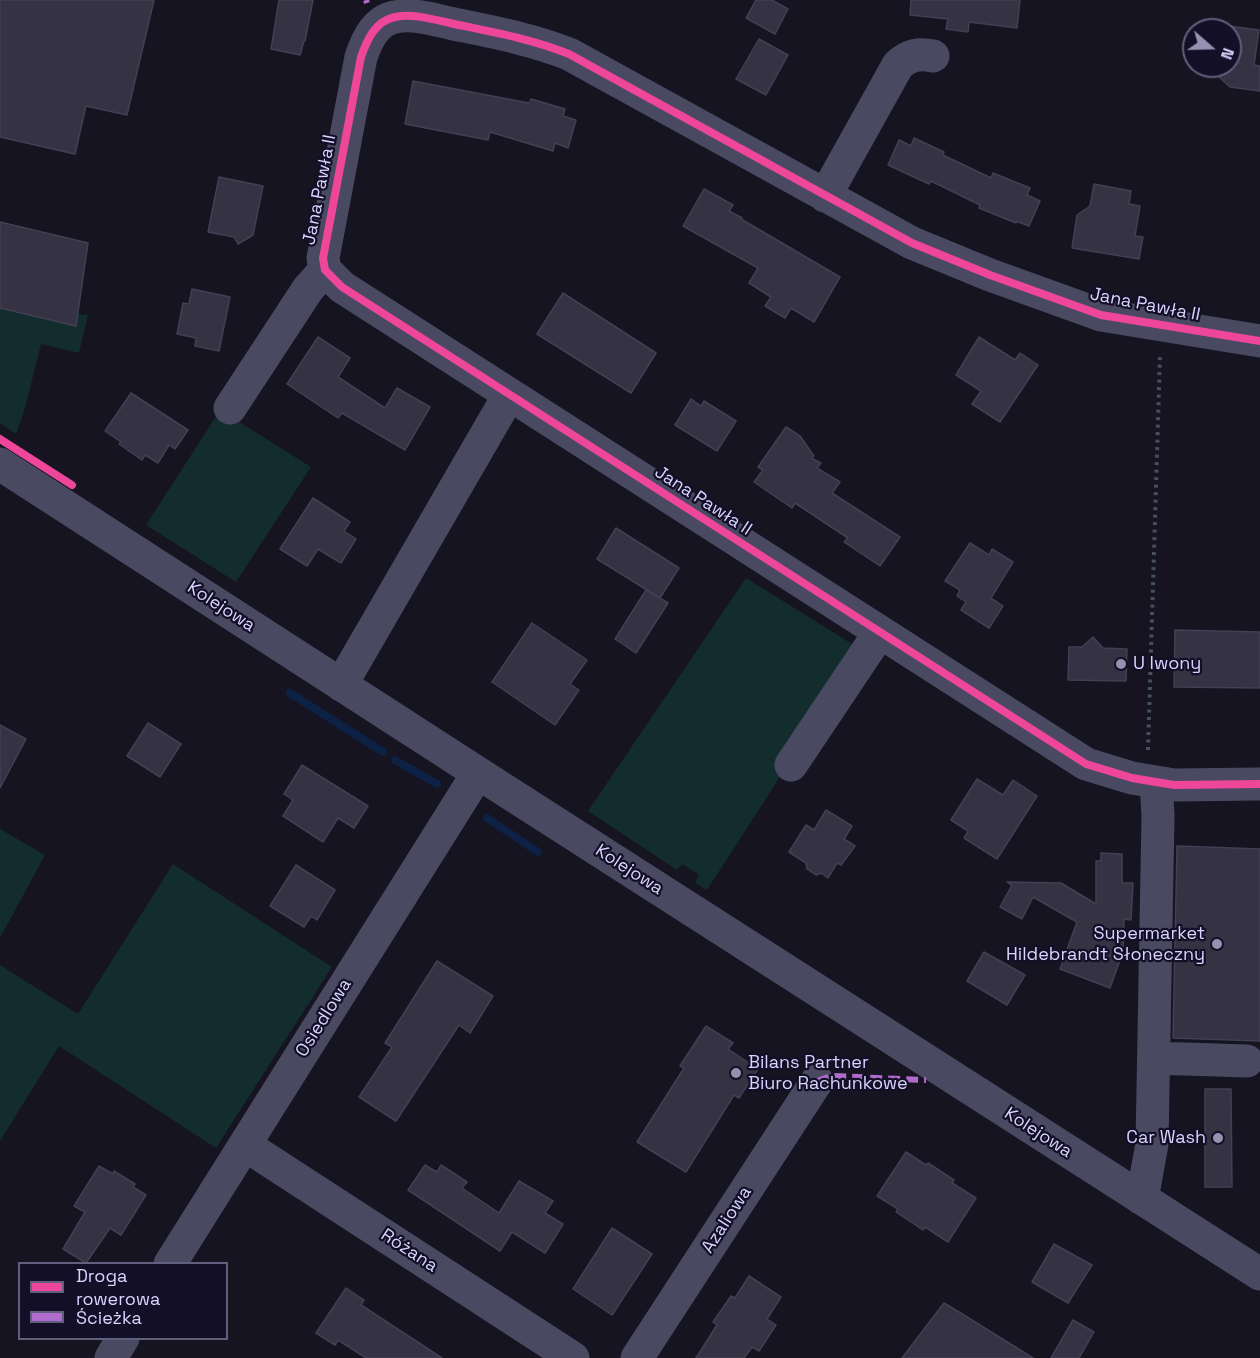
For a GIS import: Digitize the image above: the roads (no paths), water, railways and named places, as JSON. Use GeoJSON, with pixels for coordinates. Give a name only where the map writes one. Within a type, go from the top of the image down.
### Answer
{"type":"FeatureCollection","features":[{"type":"Feature","properties":{"kind":"street","name":"Jana Pawła II"},"geometry":{"type":"LineString","coordinates":[[1260,340],[1101,315],[990,275],[912,243],[569,54],[528,39],[417,17],[394,17],[378,26],[367,40],[361,57],[324,242],[323,258],[326,270],[342,287],[1086,764],[1132,778],[1152,768],[1174,784],[1260,784]]}},
{"type":"Feature","properties":{"kind":"street"},"geometry":{"type":"LineString","coordinates":[[825,196],[898,65],[906,58],[913,56],[924,54],[933,56]]}},
{"type":"Feature","properties":{"kind":"street"},"geometry":{"type":"LineString","coordinates":[[230,408],[308,289],[326,270]]}},
{"type":"Feature","properties":{"kind":"street"},"geometry":{"type":"LineString","coordinates":[[341,685],[509,394]]}},
{"type":"Feature","properties":{"kind":"street","name":"Kolejowa"},"geometry":{"type":"LineString","coordinates":[[0,464],[1260,1274]]}},
{"type":"Feature","properties":{"kind":"street"},"geometry":{"type":"LineString","coordinates":[[791,765],[880,632]]}},
{"type":"Feature","properties":{"kind":"street"},"geometry":{"type":"LineString","coordinates":[[1142,1199],[1152,1144],[1154,1058],[1158,816],[1152,768]]}},
{"type":"Feature","properties":{"kind":"street","name":"Osiedlowa"},"geometry":{"type":"LineString","coordinates":[[171,1262],[478,773]]}},
{"type":"Feature","properties":{"kind":"street"},"geometry":{"type":"LineString","coordinates":[[1154,1058],[1247,1061]]}},
{"type":"Feature","properties":{"kind":"street","name":"Azaliowa"},"geometry":{"type":"LineString","coordinates":[[637,1358],[817,1081]]}},
{"type":"Feature","properties":{"kind":"street","name":"Różana"},"geometry":{"type":"LineString","coordinates":[[245,1145],[573,1358]]}},
{"type":"Feature","properties":{"kind":"street"},"geometry":{"type":"LineString","coordinates":[[111,1358],[122,1340]]}},
{"type":"Feature","properties":{"kind":"waterway"},"geometry":{"type":"LineString","coordinates":[[290,693],[383,752]]}},
{"type":"Feature","properties":{"kind":"waterway"},"geometry":{"type":"LineString","coordinates":[[395,760],[437,784]]}},
{"type":"Feature","properties":{"kind":"waterway"},"geometry":{"type":"LineString","coordinates":[[487,818],[538,852]]}},
{"type":"Feature","properties":{"kind":"place","name":"U Iwony"},"geometry":{"type":"Point","coordinates":[1121,664]}},
{"type":"Feature","properties":{"kind":"place","name":"Supermarket Hildebrandt Słoneczny"},"geometry":{"type":"Point","coordinates":[1217,944]}},
{"type":"Feature","properties":{"kind":"place","name":"Bilans Partner Biuro Rachunkowe"},"geometry":{"type":"Point","coordinates":[736,1073]}},
{"type":"Feature","properties":{"kind":"place","name":"Car Wash"},"geometry":{"type":"Point","coordinates":[1218,1138]}}]}
